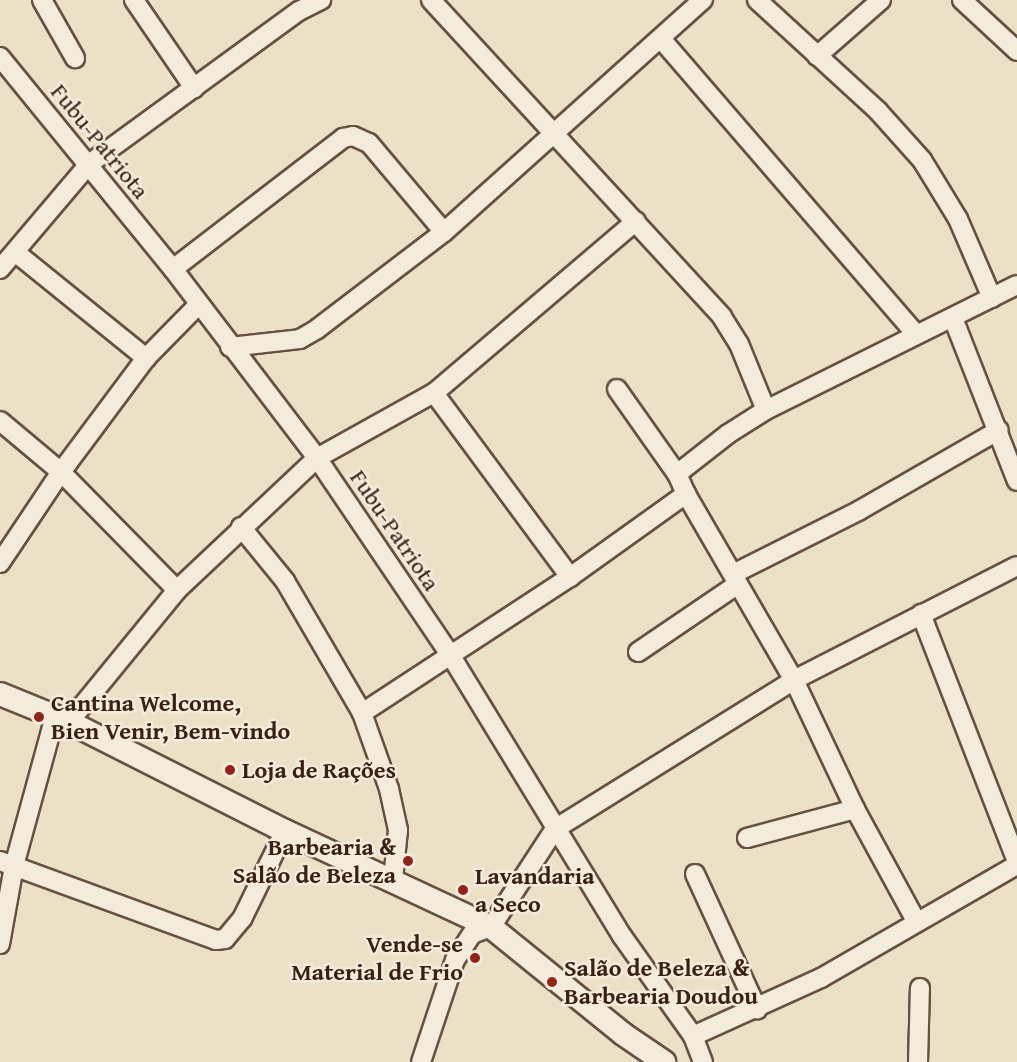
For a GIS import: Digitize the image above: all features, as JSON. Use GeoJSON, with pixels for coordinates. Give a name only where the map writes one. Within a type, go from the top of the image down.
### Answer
{"type":"FeatureCollection","features":[{"type":"Feature","properties":{"kind":"street"},"geometry":{"type":"LineString","coordinates":[[42,0],[75,58]]}},
{"type":"Feature","properties":{"kind":"street"},"geometry":{"type":"LineString","coordinates":[[134,0],[194,88]]}},
{"type":"Feature","properties":{"kind":"street"},"geometry":{"type":"LineString","coordinates":[[0,269],[89,164],[194,88],[296,6],[321,0]]}},
{"type":"Feature","properties":{"kind":"street"},"geometry":{"type":"LineString","coordinates":[[431,0],[556,133],[731,328],[766,410]]}},
{"type":"Feature","properties":{"kind":"street"},"geometry":{"type":"LineString","coordinates":[[230,348],[300,339],[444,232],[662,40],[703,0]]}},
{"type":"Feature","properties":{"kind":"street"},"geometry":{"type":"LineString","coordinates":[[757,0],[878,111],[922,160],[958,219],[992,298]]}},
{"type":"Feature","properties":{"kind":"street"},"geometry":{"type":"LineString","coordinates":[[817,56],[881,0]]}},
{"type":"Feature","properties":{"kind":"street"},"geometry":{"type":"LineString","coordinates":[[962,0],[1017,51]]}},
{"type":"Feature","properties":{"kind":"street"},"geometry":{"type":"LineString","coordinates":[[662,40],[916,334]]}},
{"type":"Feature","properties":{"kind":"street","name":"Fubu-Patriota"},"geometry":{"type":"LineString","coordinates":[[0,57],[173,269],[230,348],[317,458],[451,656],[622,936],[693,1036],[703,1062]]}},
{"type":"Feature","properties":{"kind":"street"},"geometry":{"type":"LineString","coordinates":[[173,269],[343,138],[353,136],[369,143],[444,232]]}},
{"type":"Feature","properties":{"kind":"street"},"geometry":{"type":"LineString","coordinates":[[0,944],[7,863],[62,719],[177,590],[241,527],[317,458],[434,393],[636,221]]}},
{"type":"Feature","properties":{"kind":"street"},"geometry":{"type":"LineString","coordinates":[[15,252],[146,358]]}},
{"type":"Feature","properties":{"kind":"street"},"geometry":{"type":"LineString","coordinates":[[677,474],[710,447],[766,410],[1017,285]]}},
{"type":"Feature","properties":{"kind":"street"},"geometry":{"type":"LineString","coordinates":[[0,563],[61,472],[146,358],[198,305]]}},
{"type":"Feature","properties":{"kind":"street"},"geometry":{"type":"LineString","coordinates":[[953,318],[999,430],[1017,481]]}},
{"type":"Feature","properties":{"kind":"street"},"geometry":{"type":"LineString","coordinates":[[617,389],[677,474],[686,494],[794,680],[855,809],[916,921]]}},
{"type":"Feature","properties":{"kind":"street"},"geometry":{"type":"LineString","coordinates":[[434,393],[570,577]]}},
{"type":"Feature","properties":{"kind":"street"},"geometry":{"type":"LineString","coordinates":[[0,421],[61,472],[177,590]]}},
{"type":"Feature","properties":{"kind":"street"},"geometry":{"type":"LineString","coordinates":[[638,652],[736,579],[999,430]]}},
{"type":"Feature","properties":{"kind":"street"},"geometry":{"type":"LineString","coordinates":[[362,713],[570,577],[686,494]]}},
{"type":"Feature","properties":{"kind":"street"},"geometry":{"type":"LineString","coordinates":[[241,527],[285,581],[362,713],[388,789],[398,830],[393,880]]}},
{"type":"Feature","properties":{"kind":"street"},"geometry":{"type":"LineString","coordinates":[[421,1062],[455,960],[472,934],[491,927],[555,829],[794,680],[1017,566]]}},
{"type":"Feature","properties":{"kind":"street"},"geometry":{"type":"LineString","coordinates":[[693,1036],[757,1009],[867,953],[916,921],[1017,863],[921,614]]}},
{"type":"Feature","properties":{"kind":"street"},"geometry":{"type":"LineString","coordinates":[[0,694],[62,719],[285,831],[491,927],[623,1034],[664,1062]]}},
{"type":"Feature","properties":{"kind":"street"},"geometry":{"type":"LineString","coordinates":[[747,838],[855,809]]}},
{"type":"Feature","properties":{"kind":"street"},"geometry":{"type":"LineString","coordinates":[[7,863],[216,940],[234,932],[285,831]]}},
{"type":"Feature","properties":{"kind":"street"},"geometry":{"type":"LineString","coordinates":[[695,874],[757,1009]]}},
{"type":"Feature","properties":{"kind":"street"},"geometry":{"type":"LineString","coordinates":[[918,1062],[920,988]]}},
{"type":"Feature","properties":{"kind":"place","name":"Cantina Welcome, Bien Venir, Bem-vindo"},"geometry":{"type":"Point","coordinates":[39,717]}},
{"type":"Feature","properties":{"kind":"place","name":"Loja de Rações"},"geometry":{"type":"Point","coordinates":[230,770]}},
{"type":"Feature","properties":{"kind":"place","name":"Barbearia & Salão de Beleza"},"geometry":{"type":"Point","coordinates":[408,861]}},
{"type":"Feature","properties":{"kind":"place","name":"Lavandaria a Seco"},"geometry":{"type":"Point","coordinates":[463,890]}},
{"type":"Feature","properties":{"kind":"place","name":"Vende-se Material de Frio"},"geometry":{"type":"Point","coordinates":[475,958]}},
{"type":"Feature","properties":{"kind":"place","name":"Salão de Beleza & Barbearia Doudou"},"geometry":{"type":"Point","coordinates":[552,982]}}]}
